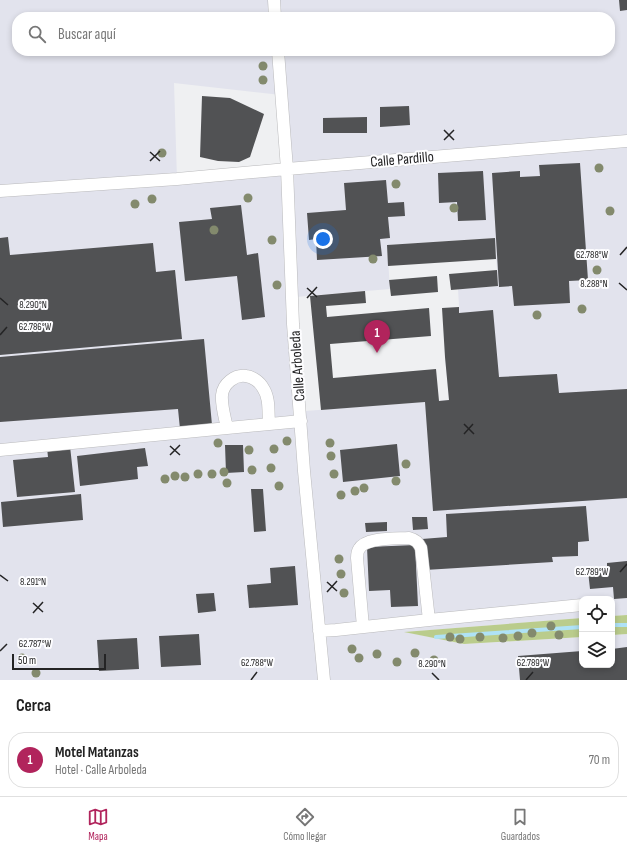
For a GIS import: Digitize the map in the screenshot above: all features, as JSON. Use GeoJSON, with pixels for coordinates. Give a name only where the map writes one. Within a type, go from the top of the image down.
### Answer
{"type":"FeatureCollection","features":[{"type":"Feature","properties":{"kind":"street"},"geometry":{"type":"LineString","coordinates":[[274,0],[275,12]]}},
{"type":"Feature","properties":{"kind":"street","name":"Calle Arboleda"},"geometry":{"type":"LineString","coordinates":[[278,56],[287,169],[292,297],[301,421],[324,680]]}},
{"type":"Feature","properties":{"kind":"street","name":"Calle Pardillo"},"geometry":{"type":"LineString","coordinates":[[0,191],[177,180],[287,169],[627,141]]}},
{"type":"Feature","properties":{"kind":"street"},"geometry":{"type":"LineString","coordinates":[[227,428],[222,394],[226,384],[234,378],[245,376],[255,379],[263,387],[267,396],[269,424]]}},
{"type":"Feature","properties":{"kind":"street"},"geometry":{"type":"LineString","coordinates":[[0,450],[301,421]]}},
{"type":"Feature","properties":{"kind":"street"},"geometry":{"type":"LineString","coordinates":[[363,627],[357,558],[358,550],[363,544],[370,541],[409,538],[419,543],[421,548],[429,620]]}},
{"type":"Feature","properties":{"kind":"street"},"geometry":{"type":"LineString","coordinates":[[319,631],[579,605]]}},
{"type":"Feature","properties":{"kind":"shaded area"},"geometry":{"type":"Polygon","coordinates":[[[0,0],[627,0],[627,615],[615,616],[615,596],[579,596],[579,618],[406,632],[464,644],[579,637],[579,668],[615,668],[615,635],[627,634],[627,680],[0,680],[0,0]],[[174,83],[177,179],[287,169],[281,95],[174,83]],[[495,238],[387,245],[390,289],[296,297],[305,411],[449,400],[445,357],[462,356],[458,289],[498,286],[495,238]]]}},
{"type":"Feature","properties":{"kind":"green space"},"geometry":{"type":"Polygon","coordinates":[[[627,615],[627,634],[615,635],[615,616],[627,615]]]}},
{"type":"Feature","properties":{"kind":"green space"},"geometry":{"type":"Polygon","coordinates":[[[579,618],[579,637],[464,644],[404,632],[579,618]]]}},
{"type":"Feature","properties":{"kind":"building"},"geometry":{"type":"Polygon","coordinates":[[[619,0],[627,0],[627,10],[620,11],[619,0]]]}},
{"type":"Feature","properties":{"kind":"building"},"geometry":{"type":"Polygon","coordinates":[[[202,96],[230,98],[264,114],[250,157],[239,162],[218,161],[200,157],[202,96]]]}},
{"type":"Feature","properties":{"kind":"building"},"geometry":{"type":"Polygon","coordinates":[[[409,106],[410,125],[380,127],[380,107],[409,106]]]}},
{"type":"Feature","properties":{"kind":"building"},"geometry":{"type":"Polygon","coordinates":[[[367,117],[367,133],[323,133],[323,118],[367,117]]]}},
{"type":"Feature","properties":{"kind":"building"},"geometry":{"type":"Polygon","coordinates":[[[580,163],[588,280],[569,281],[570,303],[514,306],[512,286],[499,287],[492,173],[520,171],[520,177],[540,176],[539,165],[580,163]]]}},
{"type":"Feature","properties":{"kind":"building"},"geometry":{"type":"Polygon","coordinates":[[[483,171],[486,220],[458,221],[457,202],[439,203],[438,173],[483,171]]]}},
{"type":"Feature","properties":{"kind":"building"},"geometry":{"type":"Polygon","coordinates":[[[386,180],[388,203],[404,202],[405,216],[388,217],[390,238],[380,239],[382,256],[317,260],[316,239],[309,240],[307,213],[346,210],[344,183],[386,180]]]}},
{"type":"Feature","properties":{"kind":"building"},"geometry":{"type":"Polygon","coordinates":[[[241,205],[247,255],[258,253],[265,317],[242,320],[237,276],[185,281],[179,222],[212,219],[210,208],[241,205]]]}},
{"type":"Feature","properties":{"kind":"building"},"geometry":{"type":"Polygon","coordinates":[[[8,237],[10,255],[153,243],[156,272],[175,270],[182,339],[0,355],[0,238],[8,237]]]}},
{"type":"Feature","properties":{"kind":"building"},"geometry":{"type":"Polygon","coordinates":[[[495,238],[496,259],[388,266],[387,245],[495,238]]]}},
{"type":"Feature","properties":{"kind":"building"},"geometry":{"type":"Polygon","coordinates":[[[497,270],[498,286],[451,290],[449,274],[497,270]]]}},
{"type":"Feature","properties":{"kind":"building"},"geometry":{"type":"Polygon","coordinates":[[[437,276],[438,292],[391,296],[389,280],[437,276]]]}},
{"type":"Feature","properties":{"kind":"building"},"geometry":{"type":"Polygon","coordinates":[[[365,291],[366,303],[326,306],[327,317],[429,308],[431,336],[330,344],[333,378],[436,369],[439,401],[449,400],[442,308],[459,307],[459,313],[493,310],[499,377],[557,374],[559,393],[627,389],[627,498],[433,511],[425,402],[321,410],[310,296],[365,291]]]}},
{"type":"Feature","properties":{"kind":"building"},"geometry":{"type":"Polygon","coordinates":[[[204,339],[212,425],[180,429],[178,409],[0,422],[0,357],[204,339]]]}},
{"type":"Feature","properties":{"kind":"building"},"geometry":{"type":"Polygon","coordinates":[[[397,444],[400,476],[343,482],[340,450],[397,444]]]}},
{"type":"Feature","properties":{"kind":"building"},"geometry":{"type":"Polygon","coordinates":[[[225,445],[243,445],[244,472],[226,473],[225,445]]]}},
{"type":"Feature","properties":{"kind":"building"},"geometry":{"type":"Polygon","coordinates":[[[70,446],[75,492],[17,497],[13,460],[48,457],[47,448],[70,446]]]}},
{"type":"Feature","properties":{"kind":"building"},"geometry":{"type":"Polygon","coordinates":[[[145,448],[148,466],[137,467],[138,479],[80,486],[77,456],[145,448]]]}},
{"type":"Feature","properties":{"kind":"building"},"geometry":{"type":"Polygon","coordinates":[[[251,489],[263,489],[266,531],[254,532],[251,489]]]}},
{"type":"Feature","properties":{"kind":"building"},"geometry":{"type":"Polygon","coordinates":[[[81,494],[83,520],[3,527],[1,502],[81,494]]]}},
{"type":"Feature","properties":{"kind":"building"},"geometry":{"type":"Polygon","coordinates":[[[586,506],[589,541],[578,542],[578,556],[552,557],[553,562],[425,570],[422,539],[447,537],[446,514],[586,506]]]}},
{"type":"Feature","properties":{"kind":"building"},"geometry":{"type":"Polygon","coordinates":[[[412,517],[427,517],[428,529],[413,530],[412,517]]]}},
{"type":"Feature","properties":{"kind":"building"},"geometry":{"type":"Polygon","coordinates":[[[387,522],[387,531],[366,532],[365,523],[387,522]]]}},
{"type":"Feature","properties":{"kind":"building"},"geometry":{"type":"Polygon","coordinates":[[[415,545],[418,606],[391,607],[390,590],[369,591],[367,547],[415,545]]]}},
{"type":"Feature","properties":{"kind":"building"},"geometry":{"type":"Polygon","coordinates":[[[627,561],[627,598],[615,599],[613,587],[590,589],[588,571],[607,569],[607,563],[627,561]]]}},
{"type":"Feature","properties":{"kind":"building"},"geometry":{"type":"Polygon","coordinates":[[[295,566],[298,605],[249,608],[247,585],[271,583],[270,568],[295,566]]]}},
{"type":"Feature","properties":{"kind":"building"},"geometry":{"type":"Polygon","coordinates":[[[214,593],[216,611],[198,613],[196,594],[214,593]]]}},
{"type":"Feature","properties":{"kind":"building"},"geometry":{"type":"Polygon","coordinates":[[[199,634],[201,665],[161,667],[159,636],[199,634]]]}},
{"type":"Feature","properties":{"kind":"building"},"geometry":{"type":"Polygon","coordinates":[[[137,638],[139,669],[99,671],[97,640],[137,638]]]}},
{"type":"Feature","properties":{"kind":"building"},"geometry":{"type":"Polygon","coordinates":[[[627,647],[627,680],[520,680],[518,656],[579,651],[579,668],[615,668],[615,649],[627,647]]]}},
{"type":"Feature","properties":{"kind":"waterway"},"geometry":{"type":"LineString","coordinates":[[615,625],[627,625]]}},
{"type":"Feature","properties":{"kind":"waterway"},"geometry":{"type":"LineString","coordinates":[[436,637],[579,627]]}},
{"type":"Feature","properties":{"kind":"place","name":"Motel Matanzas"},"geometry":{"type":"Point","coordinates":[377,353]}}]}
